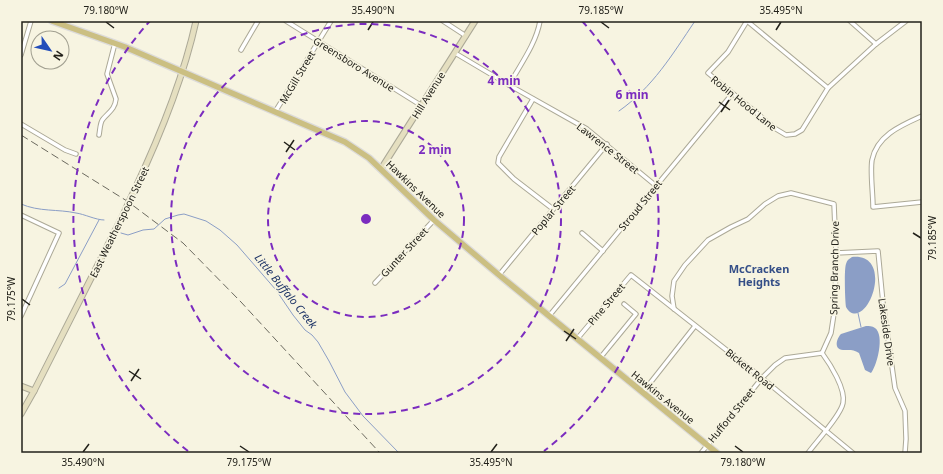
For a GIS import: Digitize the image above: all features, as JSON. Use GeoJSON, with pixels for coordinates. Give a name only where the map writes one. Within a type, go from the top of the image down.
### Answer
{"type":"FeatureCollection","features":[{"type":"Feature","properties":{"kind":"main road","name":"Hawkins Avenue"},"geometry":{"type":"LineString","coordinates":[[52,21],[115,43],[345,142],[369,158],[434,220],[548,316],[717,453]]}},
{"type":"Feature","properties":{"kind":"street"},"geometry":{"type":"LineString","coordinates":[[21,55],[31,21]]}},
{"type":"Feature","properties":{"kind":"street","name":"East Weatherspoon Street"},"geometry":{"type":"LineString","coordinates":[[21,414],[123,215],[160,136],[182,72],[196,21]]}},
{"type":"Feature","properties":{"kind":"street"},"geometry":{"type":"LineString","coordinates":[[241,50],[258,21]]}},
{"type":"Feature","properties":{"kind":"street","name":"Greensboro Avenue"},"geometry":{"type":"LineString","coordinates":[[286,21],[422,106]]}},
{"type":"Feature","properties":{"kind":"street","name":"McGill Street"},"geometry":{"type":"LineString","coordinates":[[275,112],[331,21]]}},
{"type":"Feature","properties":{"kind":"street"},"geometry":{"type":"LineString","coordinates":[[443,21],[466,36]]}},
{"type":"Feature","properties":{"kind":"street","name":"Hill Avenue"},"geometry":{"type":"LineString","coordinates":[[381,169],[475,21]]}},
{"type":"Feature","properties":{"kind":"street"},"geometry":{"type":"LineString","coordinates":[[509,85],[533,43],[540,21]]}},
{"type":"Feature","properties":{"kind":"street"},"geometry":{"type":"LineString","coordinates":[[747,21],[828,88]]}},
{"type":"Feature","properties":{"kind":"street","name":"Robin Hood Lane"},"geometry":{"type":"LineString","coordinates":[[747,21],[728,52],[708,73],[776,129],[786,135],[795,134],[802,130],[828,88],[876,44],[906,21]]}},
{"type":"Feature","properties":{"kind":"street"},"geometry":{"type":"LineString","coordinates":[[850,21],[876,44]]}},
{"type":"Feature","properties":{"kind":"street"},"geometry":{"type":"LineString","coordinates":[[99,135],[102,120],[112,111],[116,104],[107,74],[115,43]]}},
{"type":"Feature","properties":{"kind":"street","name":"Lawrence Street"},"geometry":{"type":"LineString","coordinates":[[455,53],[533,99],[576,122],[607,144],[655,185]]}},
{"type":"Feature","properties":{"kind":"street","name":"Stroud Street"},"geometry":{"type":"LineString","coordinates":[[548,316],[603,251],[655,185],[732,94]]}},
{"type":"Feature","properties":{"kind":"street"},"geometry":{"type":"LineString","coordinates":[[533,99],[499,157],[498,162],[500,167],[514,179],[553,209]]}},
{"type":"Feature","properties":{"kind":"street"},"geometry":{"type":"LineString","coordinates":[[922,116],[901,126],[885,137],[875,152],[872,160],[873,206],[922,202]]}},
{"type":"Feature","properties":{"kind":"street"},"geometry":{"type":"LineString","coordinates":[[21,124],[65,150],[76,154]]}},
{"type":"Feature","properties":{"kind":"street","name":"Poplar Street"},"geometry":{"type":"LineString","coordinates":[[499,275],[607,144]]}},
{"type":"Feature","properties":{"kind":"street","name":"Spring Branch Drive"},"geometry":{"type":"LineString","coordinates":[[674,309],[672,296],[674,281],[685,265],[708,240],[748,219],[765,204],[778,196],[791,193],[834,204],[836,253],[834,307],[831,333],[822,353]]}},
{"type":"Feature","properties":{"kind":"street"},"geometry":{"type":"LineString","coordinates":[[21,215],[59,233],[21,316]]}},
{"type":"Feature","properties":{"kind":"street","name":"Gunter Street"},"geometry":{"type":"LineString","coordinates":[[375,283],[434,220]]}},
{"type":"Feature","properties":{"kind":"street"},"geometry":{"type":"LineString","coordinates":[[582,233],[603,251]]}},
{"type":"Feature","properties":{"kind":"street","name":"Lakeside Drive"},"geometry":{"type":"LineString","coordinates":[[836,253],[878,251],[883,303],[895,388],[905,411],[905,453]]}},
{"type":"Feature","properties":{"kind":"street","name":"Pine Street"},"geometry":{"type":"LineString","coordinates":[[577,339],[631,275],[674,309]]}},
{"type":"Feature","properties":{"kind":"street"},"geometry":{"type":"LineString","coordinates":[[600,358],[636,314],[624,304]]}},
{"type":"Feature","properties":{"kind":"street","name":"Bickett Road"},"geometry":{"type":"LineString","coordinates":[[674,309],[762,378],[825,431]]}},
{"type":"Feature","properties":{"kind":"street"},"geometry":{"type":"LineString","coordinates":[[643,392],[695,326]]}},
{"type":"Feature","properties":{"kind":"street"},"geometry":{"type":"LineString","coordinates":[[808,453],[839,413],[844,402],[841,389],[832,366],[822,353]]}},
{"type":"Feature","properties":{"kind":"street","name":"Hufford Street"},"geometry":{"type":"LineString","coordinates":[[701,453],[762,378],[775,366],[786,358],[822,353]]}},
{"type":"Feature","properties":{"kind":"street"},"geometry":{"type":"LineString","coordinates":[[21,386],[34,391]]}},
{"type":"Feature","properties":{"kind":"street"},"geometry":{"type":"LineString","coordinates":[[825,431],[853,453]]}},
{"type":"Feature","properties":{"kind":"water"},"geometry":{"type":"Polygon","coordinates":[[[852,257],[865,259],[872,266],[875,276],[874,288],[870,299],[865,308],[858,313],[850,312],[846,307],[845,267],[846,263],[852,257]]]}},
{"type":"Feature","properties":{"kind":"water"},"geometry":{"type":"Polygon","coordinates":[[[866,326],[872,326],[875,328],[878,332],[880,343],[878,358],[871,373],[865,370],[859,353],[853,350],[843,350],[837,346],[838,338],[841,334],[866,326]]]}},
{"type":"Feature","properties":{"kind":"waterway"},"geometry":{"type":"LineString","coordinates":[[619,111],[631,102],[652,81],[670,58],[695,21]]}},
{"type":"Feature","properties":{"kind":"waterway","name":"Little Buffalo Creek"},"geometry":{"type":"LineString","coordinates":[[21,204],[28,207],[69,212],[104,220]]}},
{"type":"Feature","properties":{"kind":"waterway","name":"Little Buffalo Creek"},"geometry":{"type":"LineString","coordinates":[[121,233],[128,235],[143,230],[154,229],[165,219],[184,214],[206,221],[220,230],[237,245],[276,290],[305,330],[318,342],[345,392],[363,416],[399,453]]}},
{"type":"Feature","properties":{"kind":"waterway"},"geometry":{"type":"LineString","coordinates":[[59,288],[65,284],[99,220]]}},
{"type":"Feature","properties":{"kind":"waterway"},"geometry":{"type":"LineString","coordinates":[[858,313],[861,327]]}},
{"type":"Feature","properties":{"kind":"railway"},"geometry":{"type":"LineString","coordinates":[[21,135],[127,201],[183,243],[241,302],[380,453]]}},
{"type":"Feature","properties":{"kind":"district","name":"McCracken Heights"},"geometry":{"type":"Point","coordinates":[759,275]}}]}
